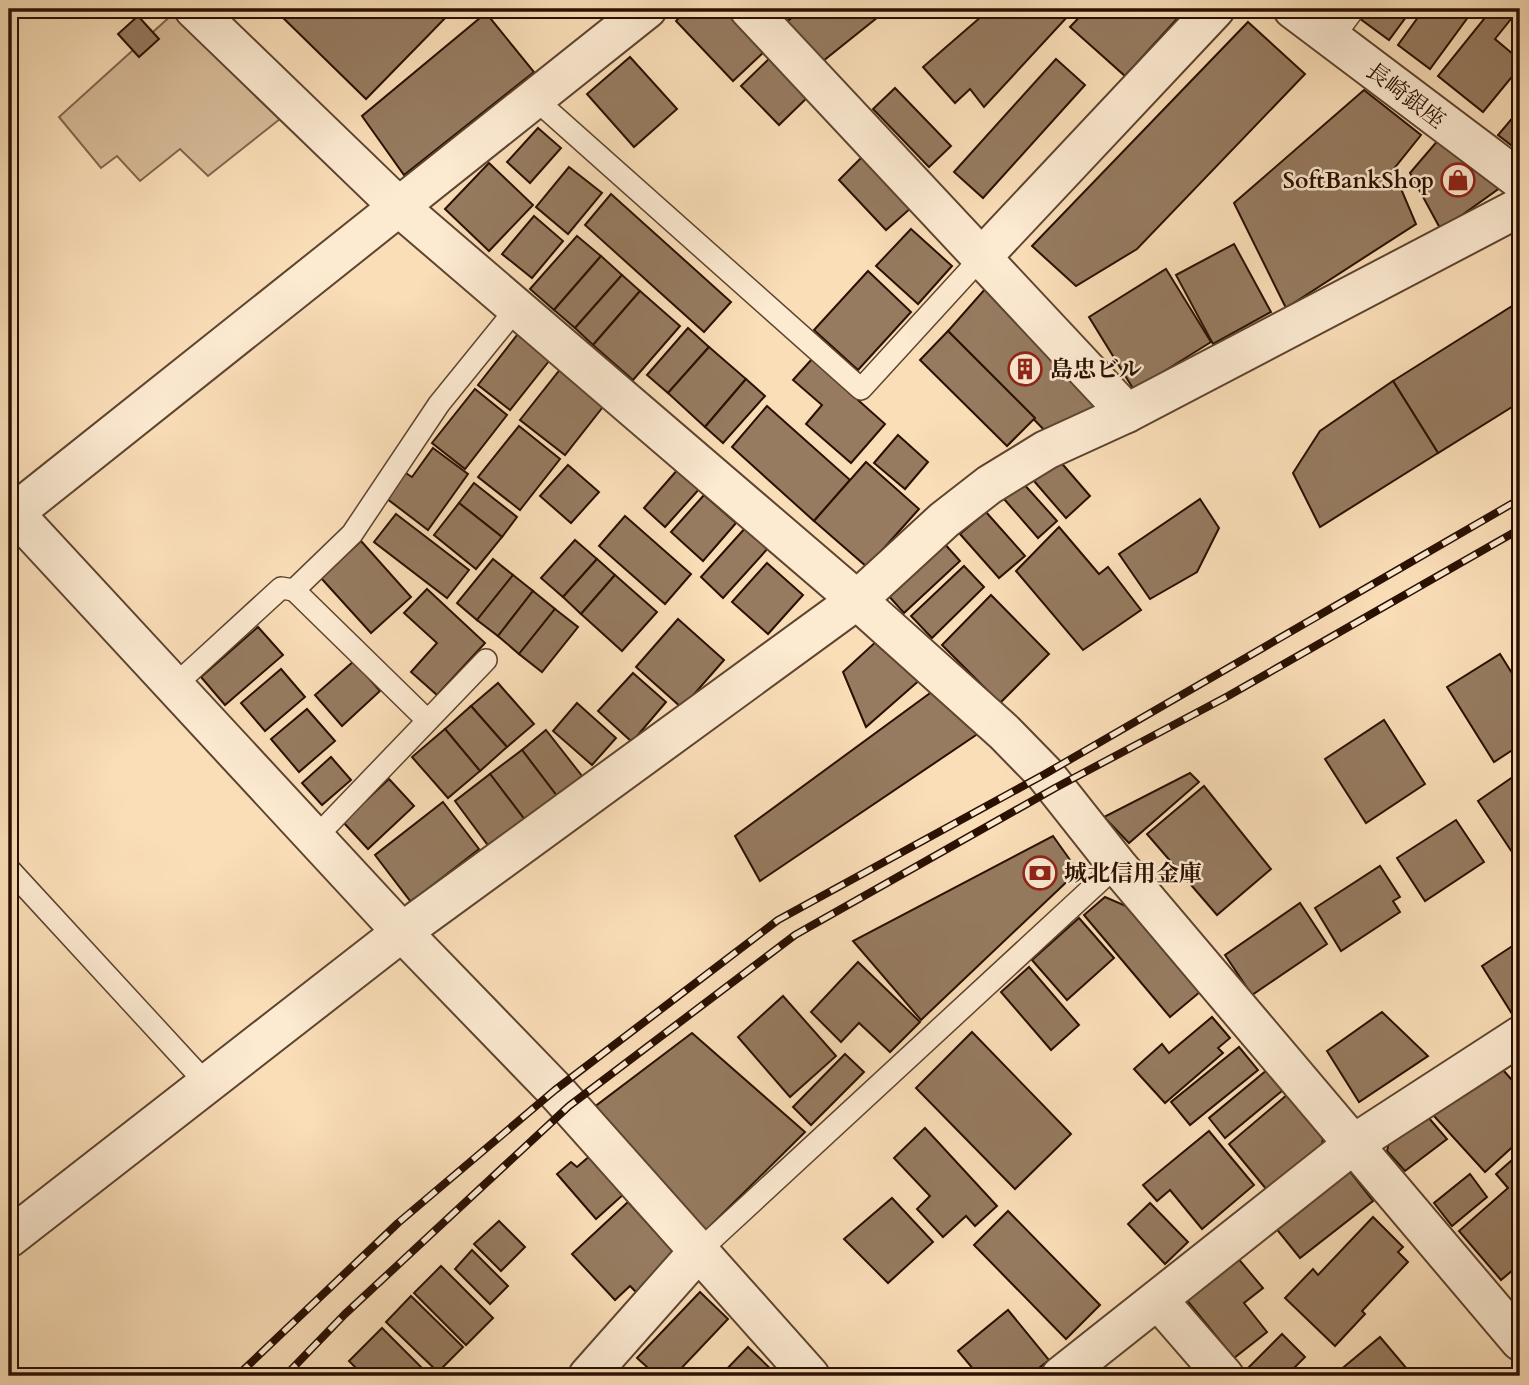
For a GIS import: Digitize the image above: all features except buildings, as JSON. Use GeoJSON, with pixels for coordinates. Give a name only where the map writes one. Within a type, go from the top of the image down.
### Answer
{"type":"FeatureCollection","features":[{"type":"Feature","properties":{"kind":"street"},"geometry":{"type":"LineString","coordinates":[[194,9],[398,206],[857,600],[1004,732],[1045,774],[1116,865],[1520,1342]]}},
{"type":"Feature","properties":{"kind":"street"},"geometry":{"type":"LineString","coordinates":[[647,9],[10,512],[402,932],[555,1090],[697,1253],[810,1376]]}},
{"type":"Feature","properties":{"kind":"street"},"geometry":{"type":"LineString","coordinates":[[749,9],[980,259],[1127,413]]}},
{"type":"Feature","properties":{"kind":"street"},"geometry":{"type":"LineString","coordinates":[[980,259],[1215,9]]}},
{"type":"Feature","properties":{"kind":"street","name":"長崎銀座"},"geometry":{"type":"LineString","coordinates":[[1293,9],[1520,180]]}},
{"type":"Feature","properties":{"kind":"street"},"geometry":{"type":"LineString","coordinates":[[9,1238],[402,932],[857,600],[944,520],[989,485],[1046,450],[1127,413],[1520,208]]}},
{"type":"Feature","properties":{"kind":"street"},"geometry":{"type":"LineString","coordinates":[[1061,1376],[1354,1143],[1520,1036]]}},
{"type":"Feature","properties":{"kind":"street"},"geometry":{"type":"LineString","coordinates":[[588,1376],[697,1253]]}},
{"type":"Feature","properties":{"kind":"street"},"geometry":{"type":"LineString","coordinates":[[1158,1300],[1224,1376]]}},
{"type":"Feature","properties":{"kind":"lane"},"geometry":{"type":"LineString","coordinates":[[1332,39],[1354,9]]}},
{"type":"Feature","properties":{"kind":"lane"},"geometry":{"type":"LineString","coordinates":[[534,98],[861,389],[980,259]]}},
{"type":"Feature","properties":{"kind":"lane"},"geometry":{"type":"LineString","coordinates":[[294,590],[352,534],[439,404],[516,309]]}},
{"type":"Feature","properties":{"kind":"lane"},"geometry":{"type":"LineString","coordinates":[[174,686],[281,588],[294,590],[426,719]]}},
{"type":"Feature","properties":{"kind":"lane"},"geometry":{"type":"LineString","coordinates":[[315,838],[426,719],[486,660]]}},
{"type":"Feature","properties":{"kind":"lane"},"geometry":{"type":"LineString","coordinates":[[697,1253],[1116,865]]}},
{"type":"Feature","properties":{"kind":"lane"},"geometry":{"type":"LineString","coordinates":[[9,869],[207,1084]]}},
{"type":"Feature","properties":{"kind":"shaded area"},"geometry":{"type":"Polygon","coordinates":[[[174,13],[280,119],[208,176],[180,149],[140,181],[117,156],[101,168],[59,117],[174,13]]]}},
{"type":"Feature","properties":{"kind":"railway"},"geometry":{"type":"LineString","coordinates":[[237,1376],[398,1223],[555,1090],[778,920],[1045,774],[1520,499]]}},
{"type":"Feature","properties":{"kind":"railway"},"geometry":{"type":"LineString","coordinates":[[285,1376],[345,1314],[569,1106],[795,935],[1055,788],[1228,696],[1520,529]]}},
{"type":"Feature","properties":{"kind":"place","name":"SoftBankShop"},"geometry":{"type":"Point","coordinates":[1458,180]}},
{"type":"Feature","properties":{"kind":"place","name":"島忠ビル"},"geometry":{"type":"Point","coordinates":[1025,369]}},
{"type":"Feature","properties":{"kind":"place","name":"城北信用金庫"},"geometry":{"type":"Point","coordinates":[1040,873]}}]}
